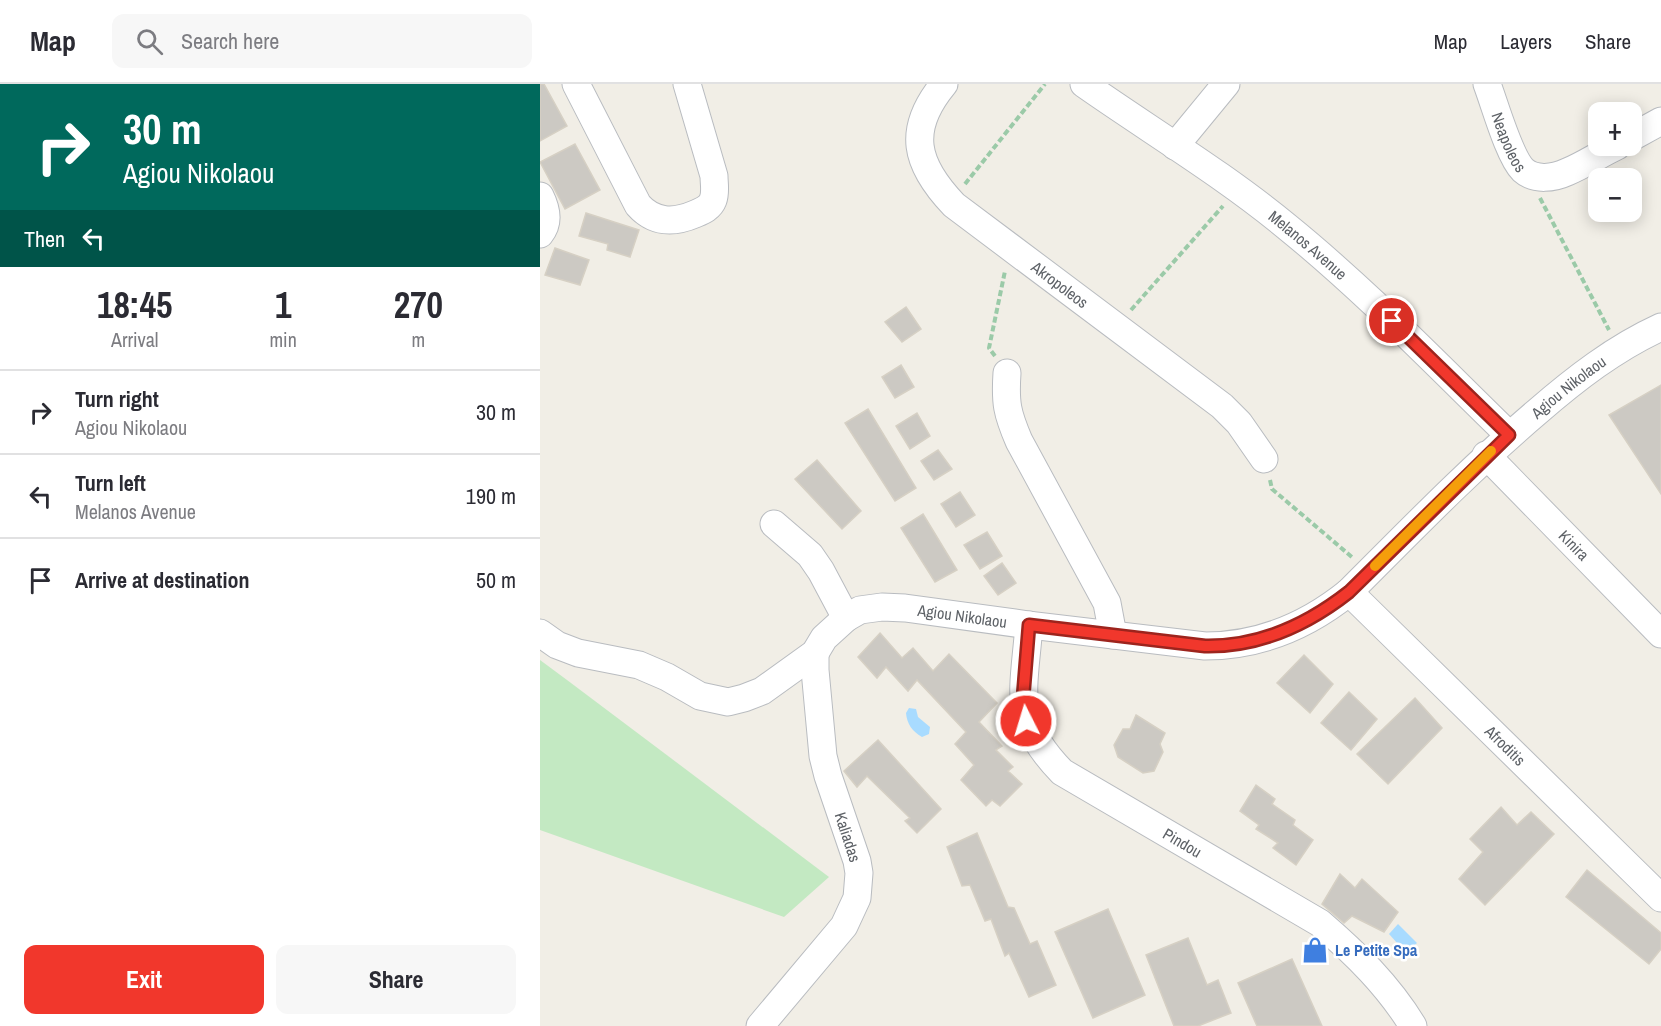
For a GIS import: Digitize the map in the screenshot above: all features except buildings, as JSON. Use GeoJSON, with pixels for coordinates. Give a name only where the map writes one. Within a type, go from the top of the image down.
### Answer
{"type":"FeatureCollection","features":[{"type":"Feature","properties":{"kind":"street"},"geometry":{"type":"LineString","coordinates":[[576,84],[638,205],[644,212],[655,218],[674,220],[686,218],[710,206],[715,190],[714,176],[687,84]]}},
{"type":"Feature","properties":{"kind":"street","name":"Akropoleos"},"geometry":{"type":"LineString","coordinates":[[944,84],[934,95],[923,117],[919,134],[921,153],[931,179],[951,202],[1222,406],[1239,423],[1263,459]]}},
{"type":"Feature","properties":{"kind":"street","name":"Melanos Avenue"},"geometry":{"type":"LineString","coordinates":[[1084,84],[1286,225],[1363,293],[1509,435]]}},
{"type":"Feature","properties":{"kind":"street"},"geometry":{"type":"LineString","coordinates":[[1175,146],[1226,84]]}},
{"type":"Feature","properties":{"kind":"street","name":"Neapoleos"},"geometry":{"type":"LineString","coordinates":[[1487,84],[1513,153],[1523,170],[1536,177],[1549,177],[1566,173],[1598,156]]}},
{"type":"Feature","properties":{"kind":"street"},"geometry":{"type":"LineString","coordinates":[[1642,131],[1661,121]]}},
{"type":"Feature","properties":{"kind":"street"},"geometry":{"type":"LineString","coordinates":[[540,196],[546,212],[546,220],[540,234]]}},
{"type":"Feature","properties":{"kind":"street","name":"Agiou Nikolaou"},"geometry":{"type":"LineString","coordinates":[[540,633],[557,645],[578,653],[639,665],[667,677],[700,696],[728,702],[762,691],[815,653],[824,639],[846,618],[860,610],[882,607],[1205,646],[1246,643],[1303,623],[1326,610],[1349,592],[1486,456],[1575,379],[1619,349],[1661,327]]}},
{"type":"Feature","properties":{"kind":"street"},"geometry":{"type":"LineString","coordinates":[[1007,373],[1008,416],[1107,603],[1113,635]]}},
{"type":"Feature","properties":{"kind":"street","name":"Kinira"},"geometry":{"type":"LineString","coordinates":[[1486,456],[1661,634]]}},
{"type":"Feature","properties":{"kind":"street"},"geometry":{"type":"LineString","coordinates":[[774,524],[810,555],[846,618]]}},
{"type":"Feature","properties":{"kind":"street","name":"Afroditis"},"geometry":{"type":"LineString","coordinates":[[1349,592],[1661,898]]}},
{"type":"Feature","properties":{"kind":"street","name":"Pindou"},"geometry":{"type":"LineString","coordinates":[[1029,625],[1023,698],[1026,721],[1045,754],[1062,772],[1320,923],[1374,973],[1397,1000],[1413,1026]]}},
{"type":"Feature","properties":{"kind":"street","name":"Kaliadas"},"geometry":{"type":"LineString","coordinates":[[760,1026],[844,926],[857,898],[859,873],[857,861],[828,776],[824,756],[814,670],[815,653]]}},
{"type":"Feature","properties":{"kind":"path"},"geometry":{"type":"LineString","coordinates":[[951,202],[1045,84]]}},
{"type":"Feature","properties":{"kind":"path"},"geometry":{"type":"LineString","coordinates":[[1536,177],[1541,203],[1619,349]]}},
{"type":"Feature","properties":{"kind":"path"},"geometry":{"type":"LineString","coordinates":[[1116,327],[1238,190]]}},
{"type":"Feature","properties":{"kind":"path"},"geometry":{"type":"LineString","coordinates":[[1007,373],[989,348],[1010,247]]}},
{"type":"Feature","properties":{"kind":"path"},"geometry":{"type":"LineString","coordinates":[[1263,459],[1272,489],[1369,572]]}},
{"type":"Feature","properties":{"kind":"green space"},"geometry":{"type":"Polygon","coordinates":[[[540,660],[829,877],[784,917],[540,830],[540,660]]]}},
{"type":"Feature","properties":{"kind":"water"},"geometry":{"type":"Polygon","coordinates":[[[909,708],[916,709],[918,717],[930,727],[929,734],[922,737],[911,727],[906,713],[909,708]]]}},
{"type":"Feature","properties":{"kind":"water"},"geometry":{"type":"Polygon","coordinates":[[[1398,924],[1417,943],[1406,953],[1389,934],[1398,924]]]}},
{"type":"Feature","properties":{"kind":"slow traffic"},"geometry":{"type":"LineString","coordinates":[[1375,566],[1491,451]]}},
{"type":"Feature","properties":{"kind":"place","name":"Le Petite Spa"},"geometry":{"type":"Point","coordinates":[1315,950]}},
{"type":"Feature","properties":{"kind":"route"},"geometry":{"type":"LineString","coordinates":[[1026,721],[1023,698],[1029,625],[1205,646],[1246,643],[1276,634],[1326,610],[1349,592],[1509,435],[1392,321]]}}]}
